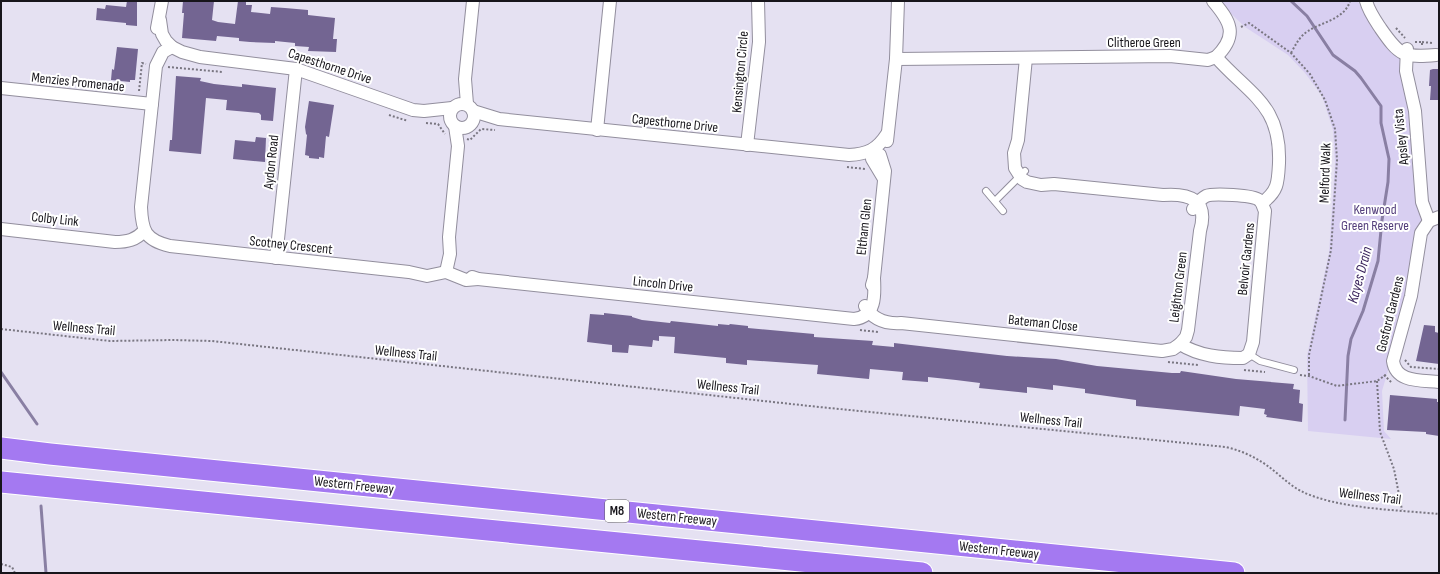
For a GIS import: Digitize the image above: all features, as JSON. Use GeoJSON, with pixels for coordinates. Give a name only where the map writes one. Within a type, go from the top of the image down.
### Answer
{"type":"FeatureCollection","features":[{"type":"Feature","properties":{"kind":"highway","name":"Western Freeway"},"geometry":{"type":"LineString","coordinates":[[1,448],[1234,573]]}},
{"type":"Feature","properties":{"kind":"highway","name":"M8"},"geometry":{"type":"LineString","coordinates":[[1,482],[922,573]]}},
{"type":"Feature","properties":{"kind":"street"},"geometry":{"type":"LineString","coordinates":[[140,233],[136,223],[141,207],[152,104],[158,70],[168,52],[162,34],[160,20],[162,1]]}},
{"type":"Feature","properties":{"kind":"street"},"geometry":{"type":"LineString","coordinates":[[446,268],[445,253],[449,237],[459,141],[465,113],[465,79],[473,1]]}},
{"type":"Feature","properties":{"kind":"street"},"geometry":{"type":"LineString","coordinates":[[597,130],[610,1]]}},
{"type":"Feature","properties":{"kind":"street","name":"Kensington Circle"},"geometry":{"type":"LineString","coordinates":[[747,145],[759,42],[758,1]]}},
{"type":"Feature","properties":{"kind":"street"},"geometry":{"type":"LineString","coordinates":[[875,155],[887,134],[896,59],[898,1]]}},
{"type":"Feature","properties":{"kind":"street"},"geometry":{"type":"LineString","coordinates":[[1212,1],[1224,15],[1229,28],[1226,46],[1216,57],[1266,108],[1277,129],[1279,146],[1276,187],[1273,194],[1262,203]]}},
{"type":"Feature","properties":{"kind":"street"},"geometry":{"type":"LineString","coordinates":[[1366,1],[1370,13],[1392,46],[1397,50],[1437,55]]}},
{"type":"Feature","properties":{"kind":"street","name":"Apsley Vista"},"geometry":{"type":"LineString","coordinates":[[1407,51],[1406,71],[1415,111],[1422,202],[1434,219]]}},
{"type":"Feature","properties":{"kind":"street","name":"Capesthorne Drive"},"geometry":{"type":"LineString","coordinates":[[168,52],[182,52],[200,57],[296,69],[406,108],[424,117],[453,124],[461,128],[465,113]]}},
{"type":"Feature","properties":{"kind":"street","name":"Clitheroe Green"},"geometry":{"type":"LineString","coordinates":[[896,59],[1175,56],[1208,60],[1216,57]]}},
{"type":"Feature","properties":{"kind":"street"},"geometry":{"type":"LineString","coordinates":[[1026,58],[1018,140],[1022,174],[1054,184],[1163,194],[1197,206]]}},
{"type":"Feature","properties":{"kind":"street","name":"Aydon Road"},"geometry":{"type":"LineString","coordinates":[[276,258],[296,69]]}},
{"type":"Feature","properties":{"kind":"street","name":"Menzies Promenade"},"geometry":{"type":"LineString","coordinates":[[1,88],[152,104]]}},
{"type":"Feature","properties":{"kind":"street"},"geometry":{"type":"LineString","coordinates":[[459,141],[449,114],[465,113]]}},
{"type":"Feature","properties":{"kind":"street","name":"Capesthorne Drive"},"geometry":{"type":"LineString","coordinates":[[424,117],[465,113],[498,125],[597,130],[849,155],[868,153],[875,155]]}},
{"type":"Feature","properties":{"kind":"street","name":"Eltham Glen"},"geometry":{"type":"LineString","coordinates":[[869,309],[874,278],[884,179],[875,155]]}},
{"type":"Feature","properties":{"kind":"street","name":"Belvoir Gardens"},"geometry":{"type":"LineString","coordinates":[[1197,206],[1227,196],[1254,198],[1262,203],[1265,213],[1264,225],[1253,342],[1249,354]]}},
{"type":"Feature","properties":{"kind":"street","name":"Leighton Green"},"geometry":{"type":"LineString","coordinates":[[1197,206],[1200,231],[1188,330],[1186,337],[1180,344],[1191,351],[1204,355],[1244,358],[1249,354]]}},
{"type":"Feature","properties":{"kind":"street","name":"Gosford Gardens"},"geometry":{"type":"LineString","coordinates":[[1434,219],[1421,233],[1411,296],[1393,361],[1394,368],[1399,376],[1408,379],[1439,382]]}},
{"type":"Feature","properties":{"kind":"street","name":"Colby Link"},"geometry":{"type":"LineString","coordinates":[[1,229],[105,240],[140,233]]}},
{"type":"Feature","properties":{"kind":"street","name":"Scotney Crescent"},"geometry":{"type":"LineString","coordinates":[[140,233],[170,246],[409,272],[427,276],[446,268]]}},
{"type":"Feature","properties":{"kind":"street","name":"Lincoln Drive"},"geometry":{"type":"LineString","coordinates":[[446,268],[466,280],[478,279],[845,317],[869,309]]}},
{"type":"Feature","properties":{"kind":"street","name":"Bateman Close"},"geometry":{"type":"LineString","coordinates":[[869,309],[901,323],[1162,351],[1173,349],[1180,344]]}},
{"type":"Feature","properties":{"kind":"lane"},"geometry":{"type":"LineString","coordinates":[[995,201],[1022,174]]}},
{"type":"Feature","properties":{"kind":"lane"},"geometry":{"type":"LineString","coordinates":[[986,191],[1003,211]]}},
{"type":"Feature","properties":{"kind":"lane"},"geometry":{"type":"LineString","coordinates":[[1249,354],[1260,362],[1294,370]]}},
{"type":"Feature","properties":{"kind":"path"},"geometry":{"type":"LineString","coordinates":[[1291,53],[1309,30],[1330,22],[1347,8],[1350,1]]}},
{"type":"Feature","properties":{"kind":"path","name":"Melford Walk"},"geometry":{"type":"LineString","coordinates":[[1229,28],[1241,27],[1249,23],[1291,53],[1310,74],[1325,100],[1335,129],[1337,147],[1331,250],[1309,355],[1309,376],[1337,386],[1357,382],[1377,381]]}},
{"type":"Feature","properties":{"kind":"path"},"geometry":{"type":"LineString","coordinates":[[139,93],[142,63],[158,70],[228,73]]}},
{"type":"Feature","properties":{"kind":"path"},"geometry":{"type":"LineString","coordinates":[[384,113],[412,121]]}},
{"type":"Feature","properties":{"kind":"path"},"geometry":{"type":"LineString","coordinates":[[424,117],[438,124],[448,138],[459,141],[470,140],[481,129],[498,125]]}},
{"type":"Feature","properties":{"kind":"path"},"geometry":{"type":"LineString","coordinates":[[841,166],[865,169],[869,174]]}},
{"type":"Feature","properties":{"kind":"path","name":"Wellness Trail"},"geometry":{"type":"LineString","coordinates":[[1,329],[110,342],[173,340],[212,342],[812,406],[1226,447],[1240,450],[1256,458],[1295,487],[1313,497],[1344,504],[1439,514]]}},
{"type":"Feature","properties":{"kind":"path"},"geometry":{"type":"LineString","coordinates":[[1407,353],[1405,360],[1411,367],[1439,370]]}},
{"type":"Feature","properties":{"kind":"path"},"geometry":{"type":"LineString","coordinates":[[1394,368],[1377,381],[1380,432],[1394,470],[1402,510]]}},
{"type":"Feature","properties":{"kind":"path"},"geometry":{"type":"LineString","coordinates":[[1,564],[12,567],[15,573]]}},
{"type":"Feature","properties":{"kind":"green space","name":"Kenwood Green Reserve"},"geometry":{"type":"Polygon","coordinates":[[[1218,1],[1358,1],[1375,32],[1387,46],[1401,57],[1408,92],[1424,219],[1382,391],[1384,431],[1391,439],[1308,431],[1307,356],[1329,253],[1335,163],[1333,130],[1322,96],[1305,73],[1288,55],[1245,27],[1218,1]]]}},
{"type":"Feature","properties":{"kind":"building"},"geometry":{"type":"Polygon","coordinates":[[[127,1],[137,1],[137,26],[126,25],[126,23],[96,20],[97,8],[105,9],[106,5],[126,7],[127,1]]]}},
{"type":"Feature","properties":{"kind":"building"},"geometry":{"type":"Polygon","coordinates":[[[183,1],[214,1],[212,20],[235,24],[238,1],[246,1],[246,5],[252,5],[251,12],[270,14],[271,7],[285,8],[308,10],[308,15],[335,18],[333,39],[337,39],[336,52],[308,51],[309,47],[295,46],[295,43],[275,41],[275,43],[250,42],[239,41],[239,38],[217,36],[216,41],[182,38],[184,13],[182,13],[183,1]]]}},
{"type":"Feature","properties":{"kind":"building"},"geometry":{"type":"Polygon","coordinates":[[[117,47],[138,49],[135,80],[130,80],[130,82],[111,80],[117,47]]]}},
{"type":"Feature","properties":{"kind":"building"},"geometry":{"type":"Polygon","coordinates":[[[1439,69],[1439,100],[1430,100],[1430,70],[1439,69]]]}},
{"type":"Feature","properties":{"kind":"building"},"geometry":{"type":"Polygon","coordinates":[[[176,76],[201,78],[200,81],[214,84],[242,87],[242,84],[276,88],[273,121],[261,120],[261,115],[259,113],[226,110],[227,100],[206,98],[201,154],[169,151],[170,140],[172,140],[176,76]]]}},
{"type":"Feature","properties":{"kind":"building"},"geometry":{"type":"Polygon","coordinates":[[[309,101],[334,105],[329,137],[326,136],[324,158],[309,158],[309,156],[305,155],[307,135],[305,127],[309,101]]]}},
{"type":"Feature","properties":{"kind":"building"},"geometry":{"type":"Polygon","coordinates":[[[256,137],[266,138],[265,162],[233,159],[235,140],[255,142],[256,137]]]}},
{"type":"Feature","properties":{"kind":"building"},"geometry":{"type":"Polygon","coordinates":[[[604,313],[632,316],[642,320],[670,323],[671,321],[718,326],[718,324],[730,324],[748,326],[748,328],[814,334],[814,337],[873,341],[872,345],[894,347],[894,343],[1007,356],[1056,359],[1097,366],[1172,373],[1180,373],[1181,371],[1236,379],[1294,384],[1293,389],[1300,390],[1299,403],[1303,404],[1302,422],[1266,417],[1267,415],[1264,414],[1265,409],[1240,406],[1239,416],[1136,406],[1136,400],[1085,393],[1085,389],[1053,385],[1053,390],[1027,387],[1027,393],[979,388],[980,383],[928,377],[928,382],[902,380],[903,372],[870,369],[869,379],[817,374],[818,365],[747,360],[747,365],[726,363],[726,358],[674,353],[675,337],[659,336],[659,341],[653,340],[652,347],[629,345],[628,353],[612,352],[612,345],[587,342],[590,314],[604,315],[604,313]]]}},
{"type":"Feature","properties":{"kind":"building"},"geometry":{"type":"Polygon","coordinates":[[[1424,325],[1435,326],[1435,332],[1439,333],[1439,364],[1416,361],[1424,325]]]}},
{"type":"Feature","properties":{"kind":"building"},"geometry":{"type":"Polygon","coordinates":[[[1390,395],[1437,399],[1437,402],[1439,402],[1439,436],[1426,434],[1426,432],[1387,430],[1390,395]]]}},
{"type":"Feature","properties":{"kind":"waterway","name":"Kayes Drain"},"geometry":{"type":"LineString","coordinates":[[1291,1],[1307,16],[1333,55],[1355,71],[1381,106],[1381,123],[1389,159],[1388,182],[1378,261],[1363,311],[1351,339],[1348,356],[1345,420]]}},
{"type":"Feature","properties":{"kind":"waterway"},"geometry":{"type":"LineString","coordinates":[[1,372],[37,424]]}},
{"type":"Feature","properties":{"kind":"waterway"},"geometry":{"type":"LineString","coordinates":[[41,506],[46,573]]}}]}
